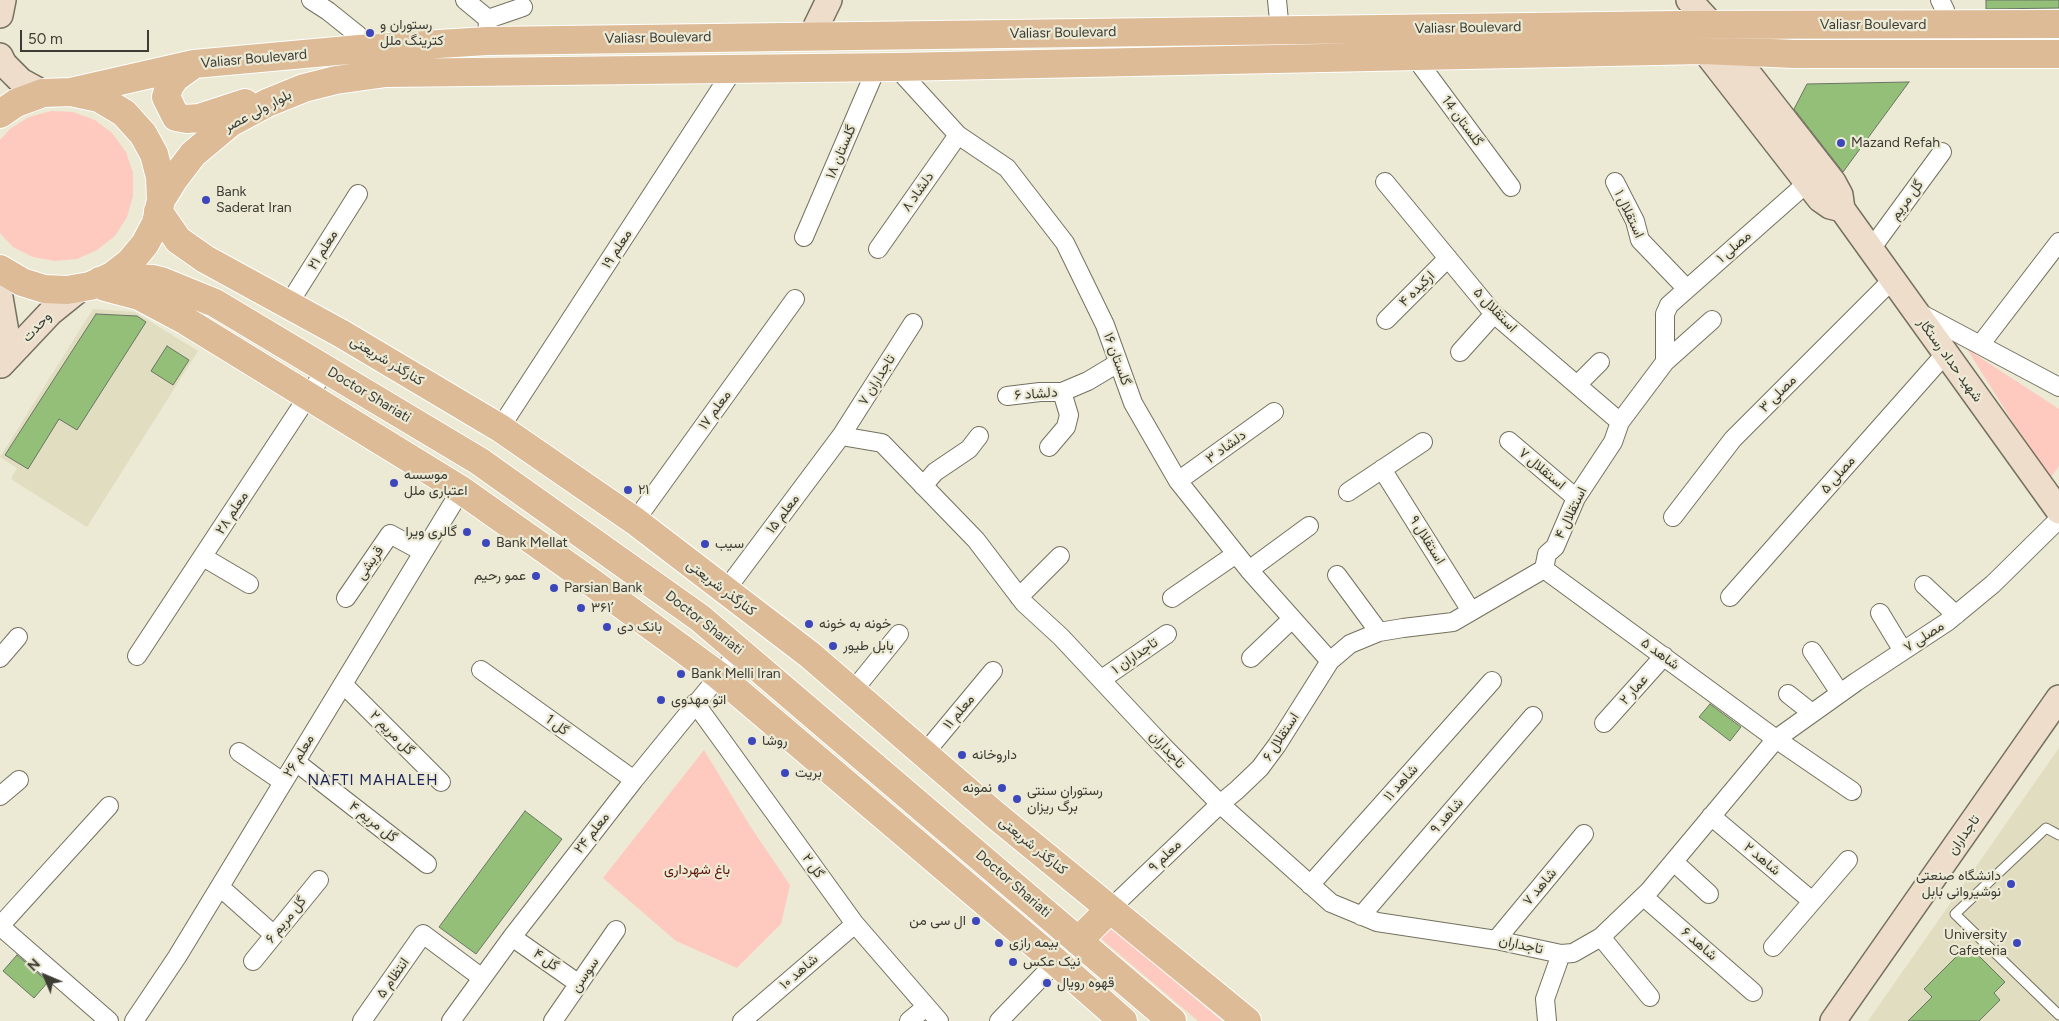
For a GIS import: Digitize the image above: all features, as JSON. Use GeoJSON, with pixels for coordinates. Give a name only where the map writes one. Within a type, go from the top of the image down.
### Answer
{"type":"FeatureCollection","features":[{"type":"Feature","properties":{"kind":"main road"},"geometry":{"type":"LineString","coordinates":[[0,15],[2,0]]}},
{"type":"Feature","properties":{"kind":"main road"},"geometry":{"type":"LineString","coordinates":[[812,36],[829,0]]}},
{"type":"Feature","properties":{"kind":"main road"},"geometry":{"type":"LineString","coordinates":[[1689,0],[1724,24],[1717,50],[1807,183],[1820,199],[1830,206],[1842,208]]}},
{"type":"Feature","properties":{"kind":"main road","name":"Valiasr Boulevard"},"geometry":{"type":"LineString","coordinates":[[71,92],[194,64],[359,49],[488,30],[812,36],[1280,10],[1724,24],[1942,13],[2059,24]]}},
{"type":"Feature","properties":{"kind":"main road","name":"Valiasr Boulevard"},"geometry":{"type":"LineString","coordinates":[[733,70],[1717,50],[1794,54],[2059,54]]}},
{"type":"Feature","properties":{"kind":"main road","name":"شهید حداد رستگار"},"geometry":{"type":"LineString","coordinates":[[1717,50],[1833,182],[1840,195],[1842,208],[2059,510]]}},
{"type":"Feature","properties":{"kind":"main road"},"geometry":{"type":"LineString","coordinates":[[0,56],[4,64],[21,81],[42,93]]}},
{"type":"Feature","properties":{"kind":"main road"},"geometry":{"type":"LineString","coordinates":[[194,64],[175,78],[169,86],[166,97],[176,117],[199,118],[225,108],[304,88]]}},
{"type":"Feature","properties":{"kind":"main road","name":"بلوار ولی عصر"},"geometry":{"type":"LineString","coordinates":[[159,206],[174,179],[193,154],[230,123],[267,103],[304,88],[336,80],[386,73],[733,70]]}},
{"type":"Feature","properties":{"kind":"main road"},"geometry":{"type":"LineString","coordinates":[[5,108],[42,93],[71,92],[99,98],[124,113],[143,134],[154,154],[160,177],[159,206],[161,227],[171,249],[189,275],[215,303]]}},
{"type":"Feature","properties":{"kind":"main road"},"geometry":{"type":"LineString","coordinates":[[91,285],[112,276],[136,256],[156,223],[159,206]]}},
{"type":"Feature","properties":{"kind":"main road","name":"کنارگذر شریعتی"},"geometry":{"type":"LineString","coordinates":[[159,206],[170,231],[189,248],[229,273],[342,334],[500,428],[635,521],[810,655],[924,754],[1247,1021]]}},
{"type":"Feature","properties":{"kind":"main road"},"geometry":{"type":"LineString","coordinates":[[0,269],[22,282],[44,289],[67,290],[128,278],[152,279],[215,303]]}},
{"type":"Feature","properties":{"kind":"main road"},"geometry":{"type":"LineString","coordinates":[[91,285],[111,288],[139,296],[186,321],[460,490],[718,675],[1123,1021]]}},
{"type":"Feature","properties":{"kind":"main road","name":"وحدت"},"geometry":{"type":"LineString","coordinates":[[1,366],[51,312],[91,285]]}},
{"type":"Feature","properties":{"kind":"main road","name":"وحدت"},"geometry":{"type":"LineString","coordinates":[[0,297],[7,338],[1,366]]}},
{"type":"Feature","properties":{"kind":"main road","name":"Doctor Shariati"},"geometry":{"type":"LineString","coordinates":[[215,303],[480,461],[700,618],[740,650],[1172,1021]]}},
{"type":"Feature","properties":{"kind":"main road","name":"تاجداران"},"geometry":{"type":"LineString","coordinates":[[1833,1021],[2057,706]]}},
{"type":"Feature","properties":{"kind":"main road"},"geometry":{"type":"LineString","coordinates":[[1078,941],[1110,909]]}},
{"type":"Feature","properties":{"kind":"street"},"geometry":{"type":"LineString","coordinates":[[311,0],[328,11],[358,36],[359,49]]}},
{"type":"Feature","properties":{"kind":"street"},"geometry":{"type":"LineString","coordinates":[[465,0],[488,30],[523,7]]}},
{"type":"Feature","properties":{"kind":"street","name":"گلستان 14"},"geometry":{"type":"LineString","coordinates":[[1414,56],[1511,187]]}},
{"type":"Feature","properties":{"kind":"street","name":"گلستان ۱۶"},"geometry":{"type":"LineString","coordinates":[[886,67],[958,134],[1007,168],[1065,244],[1105,325],[1133,403],[1178,481],[1249,570],[1330,661]]}},
{"type":"Feature","properties":{"kind":"street","name":"گلستان ۱۸"},"geometry":{"type":"LineString","coordinates":[[804,236],[886,67]]}},
{"type":"Feature","properties":{"kind":"street","name":"معلم ۱۹"},"geometry":{"type":"LineString","coordinates":[[500,428],[733,70]]}},
{"type":"Feature","properties":{"kind":"street","name":"دلشاد ۸"},"geometry":{"type":"LineString","coordinates":[[878,248],[958,134]]}},
{"type":"Feature","properties":{"kind":"street","name":"گل مریم"},"geometry":{"type":"LineString","coordinates":[[1871,249],[1942,152]]}},
{"type":"Feature","properties":{"kind":"street","name":"استقلال ۵"},"geometry":{"type":"LineString","coordinates":[[1386,182],[1494,314],[1620,422]]}},
{"type":"Feature","properties":{"kind":"street","name":"استقلال ۱"},"geometry":{"type":"LineString","coordinates":[[1615,182],[1635,222],[1640,240],[1686,288]]}},
{"type":"Feature","properties":{"kind":"street","name":"مصلی ۱"},"geometry":{"type":"LineString","coordinates":[[1665,362],[1666,314],[1669,305],[1807,183]]}},
{"type":"Feature","properties":{"kind":"street","name":"معلم ۲۱"},"geometry":{"type":"LineString","coordinates":[[288,305],[358,194]]}},
{"type":"Feature","properties":{"kind":"street"},"geometry":{"type":"LineString","coordinates":[[1980,345],[2059,242]]}},
{"type":"Feature","properties":{"kind":"street","name":"ارکیده ۴"},"geometry":{"type":"LineString","coordinates":[[1386,320],[1448,258]]}},
{"type":"Feature","properties":{"kind":"street","name":"مصلی ۳"},"geometry":{"type":"LineString","coordinates":[[1673,516],[1733,439],[1893,279]]}},
{"type":"Feature","properties":{"kind":"street","name":"معلم ۱۷"},"geometry":{"type":"LineString","coordinates":[[635,521],[795,299]]}},
{"type":"Feature","properties":{"kind":"street"},"geometry":{"type":"LineString","coordinates":[[1915,310],[2059,387]]}},
{"type":"Feature","properties":{"kind":"street"},"geometry":{"type":"LineString","coordinates":[[1460,352],[1494,314]]}},
{"type":"Feature","properties":{"kind":"street","name":"استقلال ۴"},"geometry":{"type":"LineString","coordinates":[[1544,569],[1547,554],[1555,547],[1576,498],[1613,442],[1620,422],[1665,362],[1712,320]]}},
{"type":"Feature","properties":{"kind":"street","name":"تاجداران ۷"},"geometry":{"type":"LineString","coordinates":[[841,436],[912,323]]}},
{"type":"Feature","properties":{"kind":"street","name":"مصلی ۵"},"geometry":{"type":"LineString","coordinates":[[1730,597],[1946,353]]}},
{"type":"Feature","properties":{"kind":"street"},"geometry":{"type":"LineString","coordinates":[[1577,385],[1600,362]]}},
{"type":"Feature","properties":{"kind":"street","name":"دلشاد ۶"},"geometry":{"type":"LineString","coordinates":[[1007,396],[1040,392],[1062,392],[1088,381],[1118,363]]}},
{"type":"Feature","properties":{"kind":"street","name":"معلم ۲۸"},"geometry":{"type":"LineString","coordinates":[[137,656],[326,369]]}},
{"type":"Feature","properties":{"kind":"street"},"geometry":{"type":"LineString","coordinates":[[1049,447],[1066,427],[1069,415],[1062,392]]}},
{"type":"Feature","properties":{"kind":"street","name":"دلشاد ۳"},"geometry":{"type":"LineString","coordinates":[[1178,481],[1274,412]]}},
{"type":"Feature","properties":{"kind":"street","name":"تاجداران"},"geometry":{"type":"LineString","coordinates":[[841,436],[882,443],[976,540],[1019,597],[1102,679],[1163,746],[1220,804],[1331,903],[1377,922],[1496,940],[1561,954]]}},
{"type":"Feature","properties":{"kind":"street","name":"معلم ۱۵"},"geometry":{"type":"LineString","coordinates":[[725,591],[841,436]]}},
{"type":"Feature","properties":{"kind":"street"},"geometry":{"type":"LineString","coordinates":[[923,486],[935,472],[969,449],[979,436]]}},
{"type":"Feature","properties":{"kind":"street","name":"استقلال ۷"},"geometry":{"type":"LineString","coordinates":[[1509,441],[1576,498]]}},
{"type":"Feature","properties":{"kind":"street"},"geometry":{"type":"LineString","coordinates":[[1348,492],[1423,442]]}},
{"type":"Feature","properties":{"kind":"street","name":"استقلال ۹"},"geometry":{"type":"LineString","coordinates":[[1382,469],[1471,611]]}},
{"type":"Feature","properties":{"kind":"street","name":"معلم ۲۶"},"geometry":{"type":"LineString","coordinates":[[134,1021],[177,957],[220,887],[460,490]]}},
{"type":"Feature","properties":{"kind":"street","name":"مصلی ۷"},"geometry":{"type":"LineString","coordinates":[[1561,954],[1573,953],[1601,938],[1644,897],[1776,739],[1956,615],[1993,584],[2059,519]]}},
{"type":"Feature","properties":{"kind":"street"},"geometry":{"type":"LineString","coordinates":[[1249,570],[1310,526]]}},
{"type":"Feature","properties":{"kind":"street","name":"قریشی"},"geometry":{"type":"LineString","coordinates":[[346,598],[390,534],[423,552]]}},
{"type":"Feature","properties":{"kind":"street"},"geometry":{"type":"LineString","coordinates":[[1172,598],[1236,554]]}},
{"type":"Feature","properties":{"kind":"street"},"geometry":{"type":"LineString","coordinates":[[1019,597],[1060,556]]}},
{"type":"Feature","properties":{"kind":"street"},"geometry":{"type":"LineString","coordinates":[[203,557],[249,584]]}},
{"type":"Feature","properties":{"kind":"street"},"geometry":{"type":"LineString","coordinates":[[1330,661],[1350,644],[1379,632],[1454,622],[1544,569]]}},
{"type":"Feature","properties":{"kind":"street","name":"شاهد ۵"},"geometry":{"type":"LineString","coordinates":[[1544,569],[1776,739],[1852,791]]}},
{"type":"Feature","properties":{"kind":"street"},"geometry":{"type":"LineString","coordinates":[[1337,575],[1379,632]]}},
{"type":"Feature","properties":{"kind":"street"},"geometry":{"type":"LineString","coordinates":[[1924,585],[1956,615]]}},
{"type":"Feature","properties":{"kind":"street"},"geometry":{"type":"LineString","coordinates":[[1880,613],[1903,651]]}},
{"type":"Feature","properties":{"kind":"street"},"geometry":{"type":"LineString","coordinates":[[1251,658],[1292,619]]}},
{"type":"Feature","properties":{"kind":"street"},"geometry":{"type":"LineString","coordinates":[[852,692],[899,634]]}},
{"type":"Feature","properties":{"kind":"street","name":"تاجداران ۱"},"geometry":{"type":"LineString","coordinates":[[1102,679],[1167,634]]}},
{"type":"Feature","properties":{"kind":"street"},"geometry":{"type":"LineString","coordinates":[[0,658],[18,638]]}},
{"type":"Feature","properties":{"kind":"street","name":"معلم ۲۴"},"geometry":{"type":"LineString","coordinates":[[451,1021],[512,936],[634,780],[740,650]]}},
{"type":"Feature","properties":{"kind":"street"},"geometry":{"type":"LineString","coordinates":[[1812,651],[1840,694]]}},
{"type":"Feature","properties":{"kind":"street","name":"عمار ۲"},"geometry":{"type":"LineString","coordinates":[[1604,724],[1664,656]]}},
{"type":"Feature","properties":{"kind":"street","name":"استقلال ۶"},"geometry":{"type":"LineString","coordinates":[[1220,804],[1238,790],[1260,768],[1277,745],[1330,661]]}},
{"type":"Feature","properties":{"kind":"street","name":"گل 1"},"geometry":{"type":"LineString","coordinates":[[481,670],[634,780]]}},
{"type":"Feature","properties":{"kind":"street","name":"معلم ۱۱"},"geometry":{"type":"LineString","coordinates":[[924,754],[993,671]]}},
{"type":"Feature","properties":{"kind":"street","name":"شاهد ۱۱"},"geometry":{"type":"LineString","coordinates":[[1310,885],[1492,681]]}},
{"type":"Feature","properties":{"kind":"street","name":"گل مریم ۲"},"geometry":{"type":"LineString","coordinates":[[343,684],[441,782]]}},
{"type":"Feature","properties":{"kind":"street"},"geometry":{"type":"LineString","coordinates":[[1788,694],[1812,713]]}},
{"type":"Feature","properties":{"kind":"street","name":"گل ۲"},"geometry":{"type":"LineString","coordinates":[[695,704],[856,924],[939,1021]]}},
{"type":"Feature","properties":{"kind":"street","name":"شاهد ۹"},"geometry":{"type":"LineString","coordinates":[[1362,916],[1533,716]]}},
{"type":"Feature","properties":{"kind":"street"},"geometry":{"type":"LineString","coordinates":[[239,752],[284,782]]}},
{"type":"Feature","properties":{"kind":"street","name":"گل مریم ۴"},"geometry":{"type":"LineString","coordinates":[[296,762],[427,864]]}},
{"type":"Feature","properties":{"kind":"street"},"geometry":{"type":"LineString","coordinates":[[0,796],[18,780]]}},
{"type":"Feature","properties":{"kind":"street","name":"معلم ۹"},"geometry":{"type":"LineString","coordinates":[[1110,909],[1220,804]]}},
{"type":"Feature","properties":{"kind":"street"},"geometry":{"type":"LineString","coordinates":[[109,806],[0,926],[109,1021]]}},
{"type":"Feature","properties":{"kind":"street","name":"شاهد ۲"},"geometry":{"type":"LineString","coordinates":[[1711,816],[1812,901]]}},
{"type":"Feature","properties":{"kind":"street","name":"شاهد ۷"},"geometry":{"type":"LineString","coordinates":[[1496,940],[1584,834]]}},
{"type":"Feature","properties":{"kind":"street"},"geometry":{"type":"LineString","coordinates":[[1773,947],[1848,860]]}},
{"type":"Feature","properties":{"kind":"street"},"geometry":{"type":"LineString","coordinates":[[1674,862],[1709,894]]}},
{"type":"Feature","properties":{"kind":"street","name":"گل مریم ۶"},"geometry":{"type":"LineString","coordinates":[[253,961],[319,880]]}},
{"type":"Feature","properties":{"kind":"street"},"geometry":{"type":"LineString","coordinates":[[220,887],[274,935]]}},
{"type":"Feature","properties":{"kind":"street","name":"شاهد ۶"},"geometry":{"type":"LineString","coordinates":[[1644,897],[1753,992]]}},
{"type":"Feature","properties":{"kind":"street","name":"شاهد ۱۰"},"geometry":{"type":"LineString","coordinates":[[742,1021],[856,924]]}},
{"type":"Feature","properties":{"kind":"street","name":"سوسن"},"geometry":{"type":"LineString","coordinates":[[553,1021],[616,930]]}},
{"type":"Feature","properties":{"kind":"street","name":"انتظام ۵"},"geometry":{"type":"LineString","coordinates":[[362,1021],[423,934],[482,978]]}},
{"type":"Feature","properties":{"kind":"street","name":"گل ۴"},"geometry":{"type":"LineString","coordinates":[[512,936],[579,984]]}},
{"type":"Feature","properties":{"kind":"street"},"geometry":{"type":"LineString","coordinates":[[1601,938],[1650,998]]}},
{"type":"Feature","properties":{"kind":"street"},"geometry":{"type":"LineString","coordinates":[[1547,1021],[1545,998],[1561,954]]}},
{"type":"Feature","properties":{"kind":"street"},"geometry":{"type":"LineString","coordinates":[[998,1021],[1056,962]]}},
{"type":"Feature","properties":{"kind":"street"},"geometry":{"type":"LineString","coordinates":[[909,1021],[926,1007]]}},
{"type":"Feature","properties":{"kind":"lane"},"geometry":{"type":"LineString","coordinates":[[2059,835],[2046,828],[1955,914],[2059,1015]]}},
{"type":"Feature","properties":{"kind":"shaded area"},"geometry":{"type":"Polygon","coordinates":[[[93,309],[135,312],[198,351],[87,527],[11,479],[17,468],[0,457],[93,309]]]}},
{"type":"Feature","properties":{"kind":"shaded area","name":"دانشگاه صنعتی نوشیروانی بابل"},"geometry":{"type":"Polygon","coordinates":[[[2059,748],[2059,1021],[1868,1021],[2059,748]]]}},
{"type":"Feature","properties":{"kind":"green space"},"geometry":{"type":"Polygon","coordinates":[[[51,111],[73,112],[95,120],[112,133],[126,152],[133,173],[133,196],[127,217],[115,236],[97,250],[77,259],[55,261],[33,257],[13,247],[0,233],[0,140],[10,129],[29,117],[51,111]]]}},
{"type":"Feature","properties":{"kind":"green space"},"geometry":{"type":"Polygon","coordinates":[[[1967,349],[2059,409],[2059,466],[2049,480],[1967,349]]]}},
{"type":"Feature","properties":{"kind":"green space","name":"باغ شهرداری"},"geometry":{"type":"Polygon","coordinates":[[[704,750],[752,829],[790,885],[781,924],[737,968],[676,941],[603,878],[704,750]]]}},
{"type":"Feature","properties":{"kind":"green space"},"geometry":{"type":"Polygon","coordinates":[[[1102,920],[1222,1021],[1198,1021],[1092,931],[1102,920]]]}},
{"type":"Feature","properties":{"kind":"building"},"geometry":{"type":"Polygon","coordinates":[[[1986,0],[2059,0],[2059,8],[1986,9],[1986,0]]]}},
{"type":"Feature","properties":{"kind":"building","name":"Mazand Refah"},"geometry":{"type":"Polygon","coordinates":[[[1909,82],[1843,172],[1794,109],[1807,84],[1909,82]]]}},
{"type":"Feature","properties":{"kind":"building"},"geometry":{"type":"Polygon","coordinates":[[[96,314],[137,316],[146,322],[77,430],[59,419],[28,469],[5,455],[96,314]]]}},
{"type":"Feature","properties":{"kind":"building"},"geometry":{"type":"Polygon","coordinates":[[[167,346],[189,360],[173,385],[151,371],[167,346]]]}},
{"type":"Feature","properties":{"kind":"building"},"geometry":{"type":"Polygon","coordinates":[[[1710,704],[1741,727],[1730,741],[1699,717],[1710,704]]]}},
{"type":"Feature","properties":{"kind":"building"},"geometry":{"type":"Polygon","coordinates":[[[525,811],[562,839],[476,954],[439,927],[525,811]]]}},
{"type":"Feature","properties":{"kind":"building"},"geometry":{"type":"Polygon","coordinates":[[[1968,945],[2005,982],[1994,993],[2000,1000],[1979,1021],[1908,1021],[1932,997],[1924,989],[1968,945]]]}},
{"type":"Feature","properties":{"kind":"building"},"geometry":{"type":"Polygon","coordinates":[[[17,955],[48,982],[34,998],[3,971],[17,955]]]}},
{"type":"Feature","properties":{"kind":"place","name":"رستوران و کترینگ ملل"},"geometry":{"type":"Point","coordinates":[370,33]}},
{"type":"Feature","properties":{"kind":"place","name":"Mazand Refah"},"geometry":{"type":"Point","coordinates":[1841,143]}},
{"type":"Feature","properties":{"kind":"place","name":"Bank Saderat Iran"},"geometry":{"type":"Point","coordinates":[206,200]}},
{"type":"Feature","properties":{"kind":"place","name":"موسسه اعتباری ملل"},"geometry":{"type":"Point","coordinates":[394,483]}},
{"type":"Feature","properties":{"kind":"place","name":"۲۱"},"geometry":{"type":"Point","coordinates":[628,490]}},
{"type":"Feature","properties":{"kind":"place","name":"گالری ویرا"},"geometry":{"type":"Point","coordinates":[467,532]}},
{"type":"Feature","properties":{"kind":"place","name":"Bank Mellat"},"geometry":{"type":"Point","coordinates":[486,543]}},
{"type":"Feature","properties":{"kind":"place","name":"سیب"},"geometry":{"type":"Point","coordinates":[705,544]}},
{"type":"Feature","properties":{"kind":"place","name":"عمو رحیم"},"geometry":{"type":"Point","coordinates":[536,576]}},
{"type":"Feature","properties":{"kind":"place","name":"Parsian Bank"},"geometry":{"type":"Point","coordinates":[554,588]}},
{"type":"Feature","properties":{"kind":"place","name":"۳۶۱’"},"geometry":{"type":"Point","coordinates":[581,608]}},
{"type":"Feature","properties":{"kind":"place","name":"خونه به خونه"},"geometry":{"type":"Point","coordinates":[809,624]}},
{"type":"Feature","properties":{"kind":"place","name":"بانک دی"},"geometry":{"type":"Point","coordinates":[607,627]}},
{"type":"Feature","properties":{"kind":"place","name":"بابل طیور"},"geometry":{"type":"Point","coordinates":[833,646]}},
{"type":"Feature","properties":{"kind":"place","name":"Bank Melli Iran"},"geometry":{"type":"Point","coordinates":[681,674]}},
{"type":"Feature","properties":{"kind":"place","name":"اتو مهدوی"},"geometry":{"type":"Point","coordinates":[661,700]}},
{"type":"Feature","properties":{"kind":"place","name":"روشا"},"geometry":{"type":"Point","coordinates":[752,741]}},
{"type":"Feature","properties":{"kind":"place","name":"داروخانه"},"geometry":{"type":"Point","coordinates":[962,755]}},
{"type":"Feature","properties":{"kind":"place","name":"بریت"},"geometry":{"type":"Point","coordinates":[785,773]}},
{"type":"Feature","properties":{"kind":"place","name":"نمونه"},"geometry":{"type":"Point","coordinates":[1002,788]}},
{"type":"Feature","properties":{"kind":"place","name":"رستوران سنتی برگ ریزان"},"geometry":{"type":"Point","coordinates":[1017,799]}},
{"type":"Feature","properties":{"kind":"place","name":"دانشگاه صنعتی نوشیروانی بابل"},"geometry":{"type":"Point","coordinates":[2011,884]}},
{"type":"Feature","properties":{"kind":"place","name":"ال سی من"},"geometry":{"type":"Point","coordinates":[976,921]}},
{"type":"Feature","properties":{"kind":"place","name":"بیمه رازی"},"geometry":{"type":"Point","coordinates":[999,943]}},
{"type":"Feature","properties":{"kind":"place","name":"University Cafeteria"},"geometry":{"type":"Point","coordinates":[2017,943]}},
{"type":"Feature","properties":{"kind":"place","name":"نیک عکس"},"geometry":{"type":"Point","coordinates":[1013,962]}},
{"type":"Feature","properties":{"kind":"place","name":"قهوه رویال"},"geometry":{"type":"Point","coordinates":[1047,983]}},
{"type":"Feature","properties":{"kind":"district","name":"NAFTI MAHALEH"},"geometry":{"type":"Point","coordinates":[373,781]}}]}
